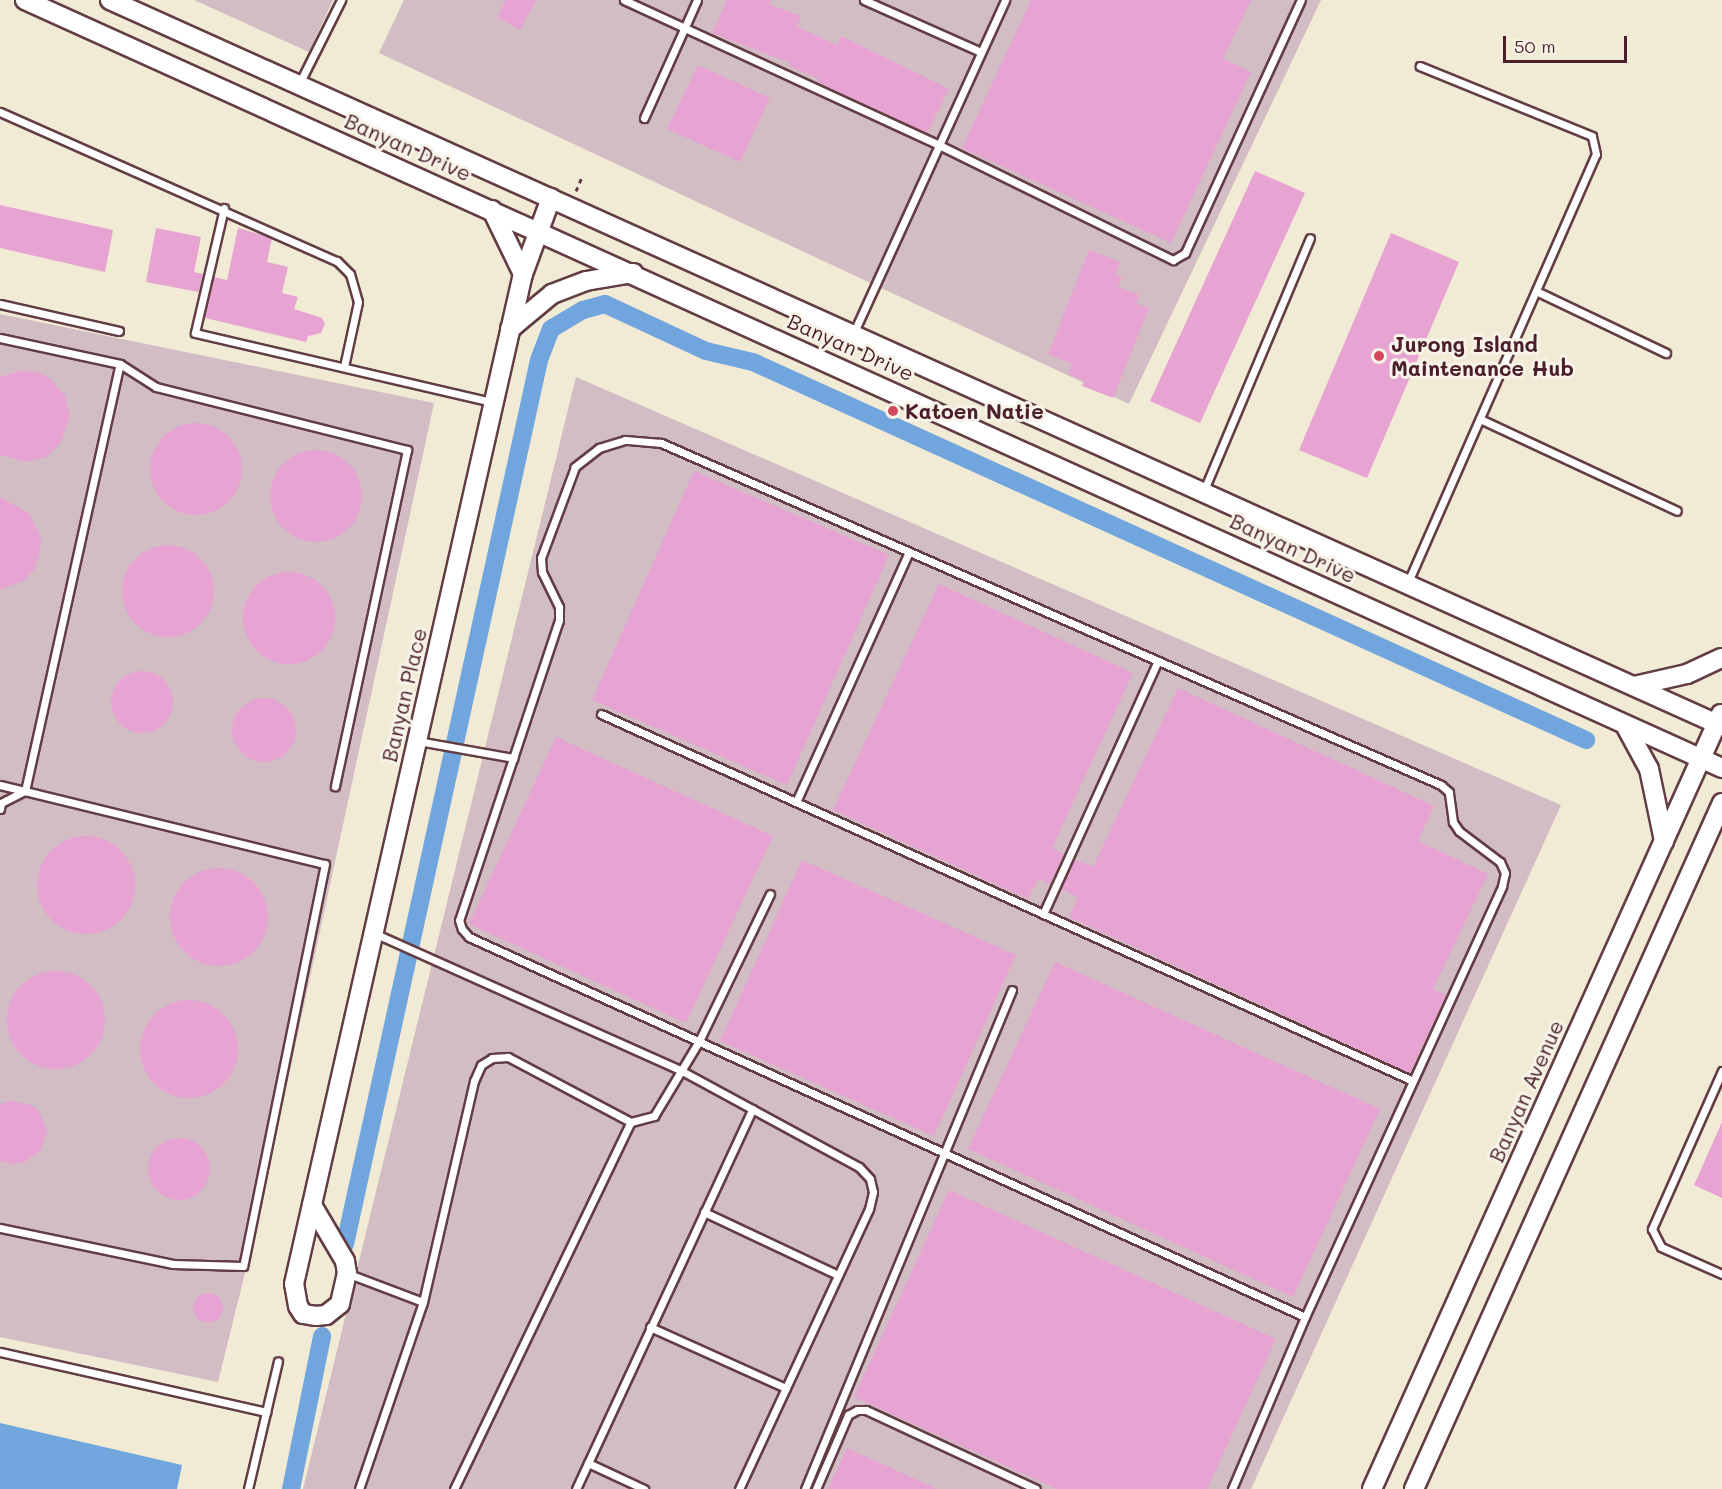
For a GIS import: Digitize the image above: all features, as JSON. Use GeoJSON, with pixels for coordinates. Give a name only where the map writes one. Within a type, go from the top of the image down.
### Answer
{"type":"FeatureCollection","features":[{"type":"Feature","properties":{"kind":"street","name":"Banyan Drive"},"geometry":{"type":"LineString","coordinates":[[25,0],[538,230],[1722,768]]}},
{"type":"Feature","properties":{"kind":"street","name":"Banyan Drive"},"geometry":{"type":"LineString","coordinates":[[110,0],[141,10],[298,85],[1634,686],[1720,721]]}},
{"type":"Feature","properties":{"kind":"street","name":"Banyan Place"},"geometry":{"type":"LineString","coordinates":[[347,1273],[340,1304],[335,1311],[326,1316],[303,1314],[294,1298],[294,1284],[523,273],[551,198]]}},
{"type":"Feature","properties":{"kind":"street"},"geometry":{"type":"LineString","coordinates":[[492,210],[523,273]]}},
{"type":"Feature","properties":{"kind":"street"},"geometry":{"type":"LineString","coordinates":[[510,329],[552,294],[586,281],[633,273]]}},
{"type":"Feature","properties":{"kind":"street"},"geometry":{"type":"LineString","coordinates":[[1634,686],[1687,674],[1722,658]]}},
{"type":"Feature","properties":{"kind":"street","name":"Banyan Avenue"},"geometry":{"type":"LineString","coordinates":[[1372,1489],[1720,721]]}},
{"type":"Feature","properties":{"kind":"street"},"geometry":{"type":"LineString","coordinates":[[1625,725],[1649,769],[1664,841]]}},
{"type":"Feature","properties":{"kind":"street"},"geometry":{"type":"LineString","coordinates":[[1414,1489],[1722,803]]}},
{"type":"Feature","properties":{"kind":"street"},"geometry":{"type":"LineString","coordinates":[[1703,845],[1722,833]]}},
{"type":"Feature","properties":{"kind":"street"},"geometry":{"type":"LineString","coordinates":[[312,1205],[345,1261],[347,1273]]}},
{"type":"Feature","properties":{"kind":"lane"},"geometry":{"type":"LineString","coordinates":[[298,85],[340,0]]}},
{"type":"Feature","properties":{"kind":"lane"},"geometry":{"type":"LineString","coordinates":[[624,0],[939,145],[1173,260],[1179,259],[1185,253],[1301,0]]}},
{"type":"Feature","properties":{"kind":"lane"},"geometry":{"type":"LineString","coordinates":[[644,118],[697,0]]}},
{"type":"Feature","properties":{"kind":"lane"},"geometry":{"type":"LineString","coordinates":[[864,0],[981,52]]}},
{"type":"Feature","properties":{"kind":"lane"},"geometry":{"type":"LineString","coordinates":[[853,334],[1005,0]]}},
{"type":"Feature","properties":{"kind":"lane"},"geometry":{"type":"LineString","coordinates":[[1407,584],[1596,154],[1596,143],[1592,136],[1420,66]]}},
{"type":"Feature","properties":{"kind":"lane"},"geometry":{"type":"LineString","coordinates":[[0,112],[224,208],[337,261],[350,274],[358,302],[344,367]]}},
{"type":"Feature","properties":{"kind":"lane"},"geometry":{"type":"LineString","coordinates":[[224,208],[195,333],[494,402]]}},
{"type":"Feature","properties":{"kind":"lane"},"geometry":{"type":"LineString","coordinates":[[1203,492],[1311,238]]}},
{"type":"Feature","properties":{"kind":"lane"},"geometry":{"type":"LineString","coordinates":[[1536,291],[1666,353]]}},
{"type":"Feature","properties":{"kind":"lane"},"geometry":{"type":"LineString","coordinates":[[0,303],[119,331]]}},
{"type":"Feature","properties":{"kind":"lane"},"geometry":{"type":"LineString","coordinates":[[0,338],[120,364],[156,387],[407,450],[335,786]]}},
{"type":"Feature","properties":{"kind":"lane"},"geometry":{"type":"LineString","coordinates":[[25,791],[120,364]]}},
{"type":"Feature","properties":{"kind":"lane"},"geometry":{"type":"LineString","coordinates":[[1480,419],[1677,511]]}},
{"type":"Feature","properties":{"kind":"lane"},"geometry":{"type":"LineString","coordinates":[[1232,1489],[1305,1317],[1502,886],[1504,873],[1500,862],[1458,831],[1453,822],[1449,792],[1441,785],[661,443],[625,440],[599,448],[575,467],[541,558],[542,572],[559,608],[559,620],[459,920],[462,929],[469,937],[1305,1317]]}},
{"type":"Feature","properties":{"kind":"lane"},"geometry":{"type":"LineString","coordinates":[[796,802],[909,552]]}},
{"type":"Feature","properties":{"kind":"lane"},"geometry":{"type":"LineString","coordinates":[[1043,914],[1158,661]]}},
{"type":"Feature","properties":{"kind":"lane"},"geometry":{"type":"LineString","coordinates":[[601,714],[1413,1081]]}},
{"type":"Feature","properties":{"kind":"lane"},"geometry":{"type":"LineString","coordinates":[[417,741],[513,758]]}},
{"type":"Feature","properties":{"kind":"lane"},"geometry":{"type":"LineString","coordinates":[[0,785],[325,864],[243,1266],[173,1264],[0,1228]]}},
{"type":"Feature","properties":{"kind":"lane"},"geometry":{"type":"LineString","coordinates":[[0,809],[1,803],[25,791]]}},
{"type":"Feature","properties":{"kind":"lane"},"geometry":{"type":"LineString","coordinates":[[359,1489],[423,1302],[474,1081],[481,1065],[492,1058],[508,1057],[631,1122],[654,1116],[699,1041],[770,894]]}},
{"type":"Feature","properties":{"kind":"lane"},"geometry":{"type":"LineString","coordinates":[[374,933],[682,1071],[858,1167],[870,1179],[873,1192],[869,1209],[739,1489]]}},
{"type":"Feature","properties":{"kind":"lane"},"geometry":{"type":"LineString","coordinates":[[805,1489],[942,1152],[1012,990]]}},
{"type":"Feature","properties":{"kind":"lane"},"geometry":{"type":"LineString","coordinates":[[1722,1071],[1652,1229],[1661,1247],[1722,1274]]}},
{"type":"Feature","properties":{"kind":"lane"},"geometry":{"type":"LineString","coordinates":[[576,1489],[752,1109]]}},
{"type":"Feature","properties":{"kind":"lane"},"geometry":{"type":"LineString","coordinates":[[453,1489],[631,1122]]}},
{"type":"Feature","properties":{"kind":"lane"},"geometry":{"type":"LineString","coordinates":[[704,1212],[838,1275]]}},
{"type":"Feature","properties":{"kind":"lane"},"geometry":{"type":"LineString","coordinates":[[347,1273],[423,1302]]}},
{"type":"Feature","properties":{"kind":"lane"},"geometry":{"type":"LineString","coordinates":[[650,1328],[786,1388]]}},
{"type":"Feature","properties":{"kind":"lane"},"geometry":{"type":"LineString","coordinates":[[0,1352],[266,1412]]}},
{"type":"Feature","properties":{"kind":"lane"},"geometry":{"type":"LineString","coordinates":[[248,1489],[278,1361]]}},
{"type":"Feature","properties":{"kind":"lane"},"geometry":{"type":"LineString","coordinates":[[816,1489],[848,1415],[857,1410],[1036,1489]]}},
{"type":"Feature","properties":{"kind":"lane"},"geometry":{"type":"LineString","coordinates":[[588,1463],[644,1489]]}},
{"type":"Feature","properties":{"kind":"shaded area"},"geometry":{"type":"Polygon","coordinates":[[[194,0],[333,0],[309,52],[194,0]]]}},
{"type":"Feature","properties":{"kind":"shaded area"},"geometry":{"type":"Polygon","coordinates":[[[404,0],[1321,0],[1129,404],[379,53],[404,0]]]}},
{"type":"Feature","properties":{"kind":"shaded area"},"geometry":{"type":"Polygon","coordinates":[[[0,314],[434,403],[254,1237],[218,1382],[0,1337],[0,314]]]}},
{"type":"Feature","properties":{"kind":"shaded area"},"geometry":{"type":"Polygon","coordinates":[[[576,377],[1561,805],[1251,1489],[303,1489],[576,377]]]}},
{"type":"Feature","properties":{"kind":"water"},"geometry":{"type":"Polygon","coordinates":[[[0,1423],[182,1465],[177,1489],[0,1489],[0,1423]]]}},
{"type":"Feature","properties":{"kind":"building"},"geometry":{"type":"Polygon","coordinates":[[[506,0],[536,0],[520,30],[497,17],[506,0]]]}},
{"type":"Feature","properties":{"kind":"building"},"geometry":{"type":"Polygon","coordinates":[[[727,0],[771,0],[769,4],[801,16],[797,27],[837,45],[841,36],[949,89],[927,133],[817,82],[819,79],[789,66],[790,63],[712,33],[727,0]]]}},
{"type":"Feature","properties":{"kind":"building"},"geometry":{"type":"Polygon","coordinates":[[[1031,0],[1251,0],[1223,59],[1251,72],[1171,243],[962,148],[1031,0]]]}},
{"type":"Feature","properties":{"kind":"building"},"geometry":{"type":"Polygon","coordinates":[[[698,65],[770,98],[740,162],[667,129],[698,65]]]}},
{"type":"Feature","properties":{"kind":"building"},"geometry":{"type":"Polygon","coordinates":[[[1255,171],[1305,193],[1200,423],[1150,401],[1255,171]]]}},
{"type":"Feature","properties":{"kind":"building"},"geometry":{"type":"Polygon","coordinates":[[[0,205],[113,230],[105,272],[0,248],[0,205]]]}},
{"type":"Feature","properties":{"kind":"building"},"geometry":{"type":"Polygon","coordinates":[[[156,228],[201,237],[194,272],[203,274],[199,292],[146,282],[156,228]]]}},
{"type":"Feature","properties":{"kind":"building"},"geometry":{"type":"Polygon","coordinates":[[[238,228],[272,238],[267,262],[288,267],[282,293],[298,297],[294,309],[322,318],[325,324],[321,333],[308,336],[306,342],[205,318],[214,277],[227,280],[238,228]]]}},
{"type":"Feature","properties":{"kind":"building","name":"Jurong Island Maintenance Hub"},"geometry":{"type":"Polygon","coordinates":[[[1391,233],[1459,262],[1367,478],[1299,450],[1391,233]]]}},
{"type":"Feature","properties":{"kind":"building"},"geometry":{"type":"Polygon","coordinates":[[[1089,250],[1120,262],[1115,274],[1122,277],[1118,287],[1139,295],[1136,303],[1149,308],[1113,398],[1082,386],[1084,381],[1068,374],[1072,364],[1048,354],[1089,250]]]}},
{"type":"Feature","properties":{"kind":"building"},"geometry":{"type":"Polygon","coordinates":[[[20,371],[37,372],[51,379],[65,396],[70,416],[60,444],[46,457],[25,462],[0,455],[0,377],[20,371]]]}},
{"type":"Feature","properties":{"kind":"building"},"geometry":{"type":"Polygon","coordinates":[[[196,423],[213,427],[228,437],[238,452],[242,469],[238,486],[228,501],[213,511],[196,515],[179,511],[164,501],[154,486],[150,469],[154,452],[164,437],[179,427],[196,423]]]}},
{"type":"Feature","properties":{"kind":"building"},"geometry":{"type":"Polygon","coordinates":[[[316,450],[333,454],[348,464],[358,479],[362,496],[358,513],[348,528],[333,538],[316,542],[299,538],[284,528],[274,513],[270,496],[274,479],[284,464],[299,454],[316,450]]]}},
{"type":"Feature","properties":{"kind":"building"},"geometry":{"type":"Polygon","coordinates":[[[694,471],[889,555],[787,785],[592,700],[694,471]]]}},
{"type":"Feature","properties":{"kind":"building"},"geometry":{"type":"Polygon","coordinates":[[[0,497],[30,514],[42,541],[34,570],[23,581],[0,589],[0,497]]]}},
{"type":"Feature","properties":{"kind":"building"},"geometry":{"type":"Polygon","coordinates":[[[168,545],[185,549],[200,559],[210,574],[214,591],[210,608],[200,623],[185,633],[168,637],[151,633],[136,623],[126,608],[122,591],[126,574],[136,559],[151,549],[168,545]]]}},
{"type":"Feature","properties":{"kind":"building"},"geometry":{"type":"Polygon","coordinates":[[[289,572],[306,576],[321,586],[331,601],[335,618],[331,635],[321,650],[306,660],[289,664],[272,660],[257,650],[247,635],[243,618],[247,601],[257,586],[272,576],[289,572]]]}},
{"type":"Feature","properties":{"kind":"building"},"geometry":{"type":"Polygon","coordinates":[[[939,584],[1133,673],[1052,848],[1064,854],[1050,884],[1038,879],[1028,899],[833,810],[939,584]]]}},
{"type":"Feature","properties":{"kind":"building"},"geometry":{"type":"Polygon","coordinates":[[[136,671],[148,671],[164,680],[171,690],[173,702],[171,714],[164,724],[148,733],[136,733],[125,728],[116,719],[111,708],[111,696],[116,685],[125,676],[136,671]]]}},
{"type":"Feature","properties":{"kind":"building"},"geometry":{"type":"Polygon","coordinates":[[[1178,688],[1434,806],[1418,841],[1488,874],[1433,989],[1446,995],[1410,1073],[1069,917],[1078,897],[1061,889],[1074,859],[1093,867],[1178,688]]]}},
{"type":"Feature","properties":{"kind":"building"},"geometry":{"type":"Polygon","coordinates":[[[264,698],[282,704],[290,712],[296,730],[290,748],[282,756],[264,762],[246,756],[238,748],[232,730],[238,712],[246,704],[264,698]]]}},
{"type":"Feature","properties":{"kind":"building"},"geometry":{"type":"Polygon","coordinates":[[[556,737],[773,836],[686,1023],[469,924],[556,737]]]}},
{"type":"Feature","properties":{"kind":"building"},"geometry":{"type":"Polygon","coordinates":[[[86,836],[105,840],[120,851],[131,866],[135,885],[131,904],[120,919],[105,930],[86,934],[67,930],[52,919],[41,904],[37,885],[41,866],[52,851],[67,840],[86,836]]]}},
{"type":"Feature","properties":{"kind":"building"},"geometry":{"type":"Polygon","coordinates":[[[802,860],[1016,955],[934,1136],[720,1041],[802,860]]]}},
{"type":"Feature","properties":{"kind":"building"},"geometry":{"type":"Polygon","coordinates":[[[219,868],[238,872],[253,883],[264,898],[268,917],[264,936],[253,951],[238,962],[219,966],[200,962],[185,951],[174,936],[170,917],[174,898],[185,883],[200,872],[219,868]]]}},
{"type":"Feature","properties":{"kind":"building"},"geometry":{"type":"Polygon","coordinates":[[[1055,962],[1380,1109],[1293,1297],[968,1149],[1055,962]]]}},
{"type":"Feature","properties":{"kind":"building"},"geometry":{"type":"Polygon","coordinates":[[[56,971],[75,975],[90,986],[101,1001],[105,1020],[101,1039],[90,1054],[75,1065],[56,1069],[37,1065],[22,1054],[11,1039],[7,1020],[11,1001],[22,986],[37,975],[56,971]]]}},
{"type":"Feature","properties":{"kind":"building"},"geometry":{"type":"Polygon","coordinates":[[[189,1000],[208,1004],[223,1015],[234,1030],[238,1049],[234,1068],[223,1083],[208,1094],[189,1098],[170,1094],[155,1083],[144,1068],[140,1049],[144,1030],[155,1015],[170,1004],[189,1000]]]}},
{"type":"Feature","properties":{"kind":"building"},"geometry":{"type":"Polygon","coordinates":[[[11,1101],[31,1105],[39,1111],[47,1130],[41,1150],[25,1162],[14,1164],[0,1161],[0,1104],[11,1101]]]}},
{"type":"Feature","properties":{"kind":"building"},"geometry":{"type":"Polygon","coordinates":[[[1722,1122],[1722,1198],[1694,1185],[1722,1122]]]}},
{"type":"Feature","properties":{"kind":"building"},"geometry":{"type":"Polygon","coordinates":[[[173,1138],[185,1138],[201,1147],[208,1157],[210,1169],[208,1181],[201,1191],[185,1200],[173,1200],[162,1195],[153,1186],[148,1175],[148,1163],[153,1152],[162,1143],[173,1138]]]}},
{"type":"Feature","properties":{"kind":"building"},"geometry":{"type":"Polygon","coordinates":[[[949,1190],[1276,1339],[1207,1489],[1057,1489],[854,1397],[949,1190]]]}},
{"type":"Feature","properties":{"kind":"building"},"geometry":{"type":"Polygon","coordinates":[[[208,1293],[219,1297],[223,1308],[219,1319],[208,1323],[197,1319],[193,1308],[197,1297],[208,1293]]]}},
{"type":"Feature","properties":{"kind":"building"},"geometry":{"type":"Polygon","coordinates":[[[847,1448],[937,1489],[828,1489],[847,1448]]]}},
{"type":"Feature","properties":{"kind":"waterway"},"geometry":{"type":"LineString","coordinates":[[345,1244],[539,360],[551,329],[583,310],[605,304],[706,351],[753,362],[1586,740]]}},
{"type":"Feature","properties":{"kind":"waterway"},"geometry":{"type":"LineString","coordinates":[[291,1489],[322,1336]]}},
{"type":"Feature","properties":{"kind":"place","name":"Jurong Island Maintenance Hub"},"geometry":{"type":"Point","coordinates":[1379,356]}},
{"type":"Feature","properties":{"kind":"place","name":"Katoen Natie"},"geometry":{"type":"Point","coordinates":[893,411]}}]}
